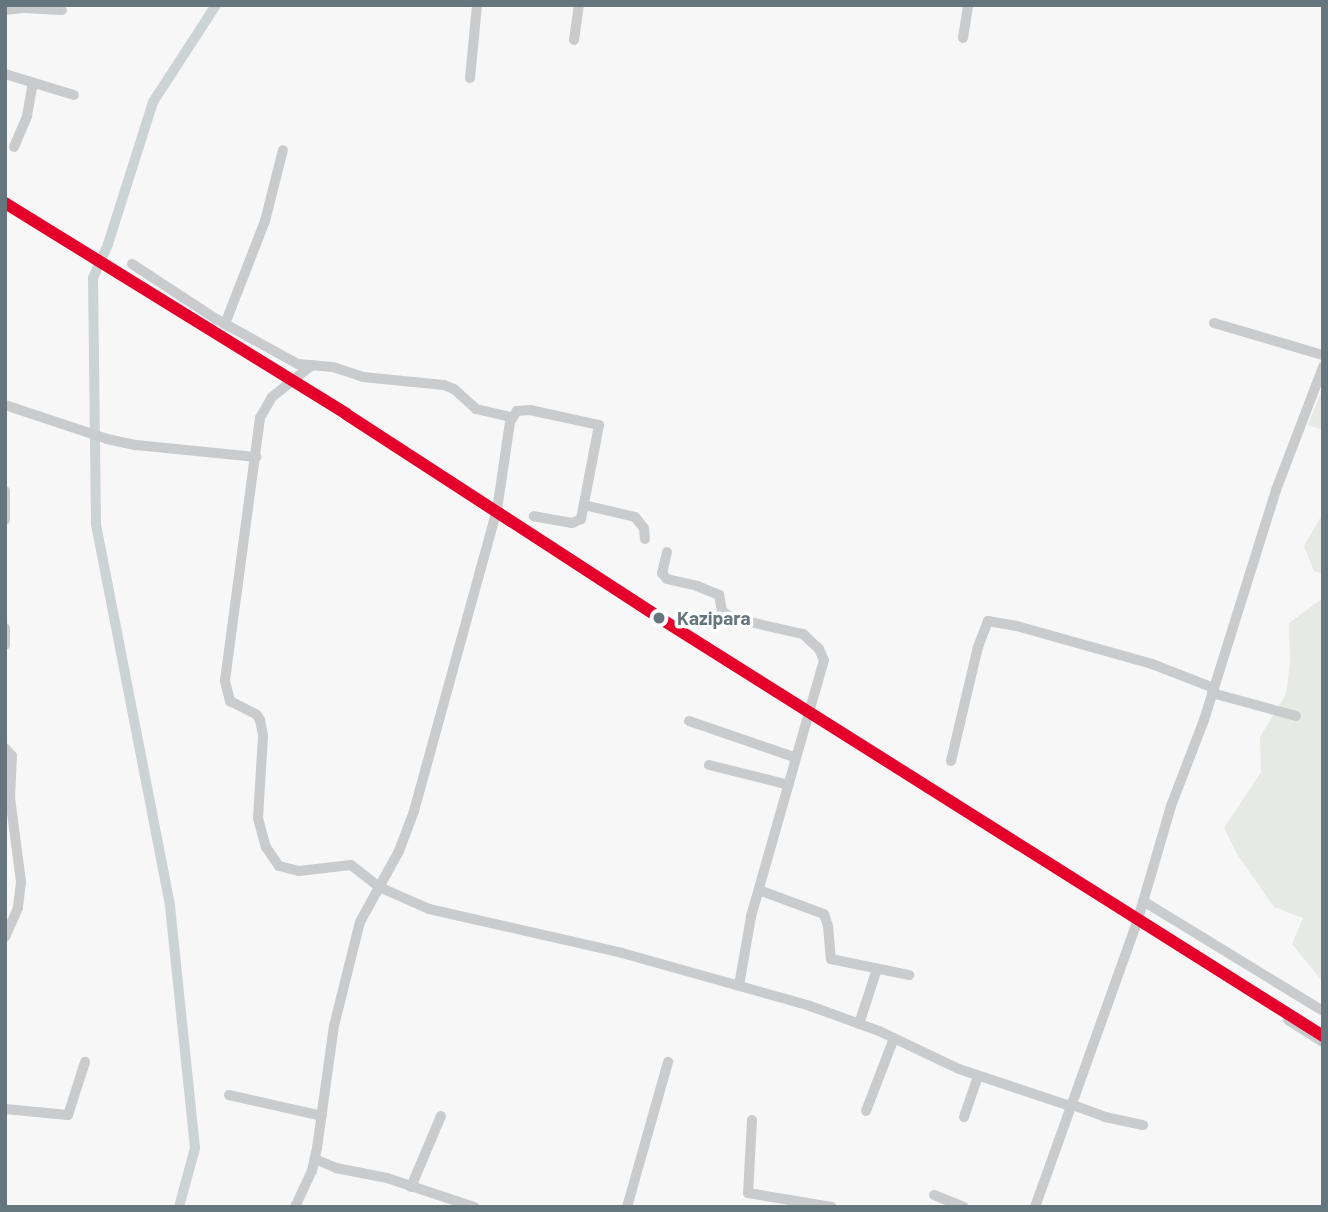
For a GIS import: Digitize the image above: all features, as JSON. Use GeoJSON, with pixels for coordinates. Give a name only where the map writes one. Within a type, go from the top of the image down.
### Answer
{"type":"FeatureCollection","features":[{"type":"Feature","properties":{"kind":"street"},"geometry":{"type":"LineString","coordinates":[[470,78],[477,5]]}},
{"type":"Feature","properties":{"kind":"street"},"geometry":{"type":"LineString","coordinates":[[574,40],[579,5]]}},
{"type":"Feature","properties":{"kind":"street"},"geometry":{"type":"LineString","coordinates":[[963,38],[968,5]]}},
{"type":"Feature","properties":{"kind":"street"},"geometry":{"type":"LineString","coordinates":[[5,10],[62,10]]}},
{"type":"Feature","properties":{"kind":"street"},"geometry":{"type":"LineString","coordinates":[[5,74],[74,95]]}},
{"type":"Feature","properties":{"kind":"street"},"geometry":{"type":"LineString","coordinates":[[14,147],[27,116],[33,83]]}},
{"type":"Feature","properties":{"kind":"street"},"geometry":{"type":"LineString","coordinates":[[225,324],[265,221],[283,150]]}},
{"type":"Feature","properties":{"kind":"street"},"geometry":{"type":"LineString","coordinates":[[132,264],[225,324],[298,364],[333,367],[363,377],[444,385],[454,389],[476,409],[512,417]]}},
{"type":"Feature","properties":{"kind":"street"},"geometry":{"type":"LineString","coordinates":[[1214,323],[1323,355]]}},
{"type":"Feature","properties":{"kind":"street"},"geometry":{"type":"LineString","coordinates":[[312,365],[272,397],[264,408],[225,681],[230,701],[257,715],[262,728],[258,796],[260,832],[271,858],[288,870],[351,865],[379,887],[442,913],[622,953],[739,986],[859,1024],[978,1076],[1105,1117],[1143,1125]]}},
{"type":"Feature","properties":{"kind":"street"},"geometry":{"type":"LineString","coordinates":[[1035,1207],[1143,901],[1171,806],[1213,691],[1280,479],[1323,367]]}},
{"type":"Feature","properties":{"kind":"street"},"geometry":{"type":"LineString","coordinates":[[5,405],[107,439],[256,457]]}},
{"type":"Feature","properties":{"kind":"street"},"geometry":{"type":"LineString","coordinates":[[295,1207],[315,1160],[334,1026],[360,922],[399,851],[414,811],[497,510],[512,417],[521,410],[542,411],[599,425],[581,519],[575,523],[534,516]]}},
{"type":"Feature","properties":{"kind":"street"},"geometry":{"type":"LineString","coordinates":[[5,491],[5,520]]}},
{"type":"Feature","properties":{"kind":"street"},"geometry":{"type":"LineString","coordinates":[[584,505],[635,517],[644,528],[645,539]]}},
{"type":"Feature","properties":{"kind":"street"},"geometry":{"type":"LineString","coordinates":[[667,552],[662,573],[667,579],[697,586],[719,595],[722,611],[732,618],[803,635],[823,655],[817,690],[794,757],[789,785],[759,890],[739,986]]}},
{"type":"Feature","properties":{"kind":"street"},"geometry":{"type":"LineString","coordinates":[[951,761],[978,647],[988,621],[1017,626],[1152,664],[1213,691],[1296,716]]}},
{"type":"Feature","properties":{"kind":"street"},"geometry":{"type":"LineString","coordinates":[[5,628],[5,645]]}},
{"type":"Feature","properties":{"kind":"street"},"geometry":{"type":"LineString","coordinates":[[689,721],[794,757]]}},
{"type":"Feature","properties":{"kind":"street"},"geometry":{"type":"LineString","coordinates":[[5,748],[12,756],[10,797],[21,882],[18,908],[5,937]]}},
{"type":"Feature","properties":{"kind":"street"},"geometry":{"type":"LineString","coordinates":[[709,765],[789,785]]}},
{"type":"Feature","properties":{"kind":"street"},"geometry":{"type":"LineString","coordinates":[[759,890],[817,909],[824,914],[828,926],[831,960],[909,975]]}},
{"type":"Feature","properties":{"kind":"street"},"geometry":{"type":"LineString","coordinates":[[1143,901],[1323,1011]]}},
{"type":"Feature","properties":{"kind":"street"},"geometry":{"type":"LineString","coordinates":[[859,1024],[877,968]]}},
{"type":"Feature","properties":{"kind":"street"},"geometry":{"type":"LineString","coordinates":[[1287,1020],[1323,1042]]}},
{"type":"Feature","properties":{"kind":"street"},"geometry":{"type":"LineString","coordinates":[[866,1111],[894,1038]]}},
{"type":"Feature","properties":{"kind":"street"},"geometry":{"type":"LineString","coordinates":[[5,1108],[68,1115],[85,1062]]}},
{"type":"Feature","properties":{"kind":"street"},"geometry":{"type":"LineString","coordinates":[[627,1207],[668,1062]]}},
{"type":"Feature","properties":{"kind":"street"},"geometry":{"type":"LineString","coordinates":[[964,1117],[978,1076]]}},
{"type":"Feature","properties":{"kind":"street"},"geometry":{"type":"LineString","coordinates":[[229,1095],[322,1116]]}},
{"type":"Feature","properties":{"kind":"street"},"geometry":{"type":"LineString","coordinates":[[411,1187],[441,1116]]}},
{"type":"Feature","properties":{"kind":"street"},"geometry":{"type":"LineString","coordinates":[[752,1120],[748,1193],[832,1207]]}},
{"type":"Feature","properties":{"kind":"street"},"geometry":{"type":"LineString","coordinates":[[315,1160],[474,1207]]}},
{"type":"Feature","properties":{"kind":"street"},"geometry":{"type":"LineString","coordinates":[[934,1195],[964,1207]]}},
{"type":"Feature","properties":{"kind":"shaded area"},"geometry":{"type":"Polygon","coordinates":[[[1323,387],[1323,430],[1308,425],[1323,387]]]}},
{"type":"Feature","properties":{"kind":"shaded area"},"geometry":{"type":"Polygon","coordinates":[[[1323,513],[1323,574],[1314,571],[1304,546],[1323,513]]]}},
{"type":"Feature","properties":{"kind":"shaded area"},"geometry":{"type":"Polygon","coordinates":[[[1323,598],[1323,982],[1292,944],[1303,918],[1274,907],[1237,854],[1224,828],[1261,772],[1260,737],[1286,694],[1290,663],[1289,623],[1323,598]]]}},
{"type":"Feature","properties":{"kind":"waterway"},"geometry":{"type":"LineString","coordinates":[[179,1207],[195,1148],[170,905],[96,523],[93,278],[108,244],[153,102],[216,5]]}},
{"type":"Feature","properties":{"kind":"transit line"},"geometry":{"type":"LineString","coordinates":[[5,203],[346,414],[658,617],[1323,1036]]}},
{"type":"Feature","properties":{"kind":"place","name":"Kazipara"},"geometry":{"type":"Point","coordinates":[659,618]}}]}
